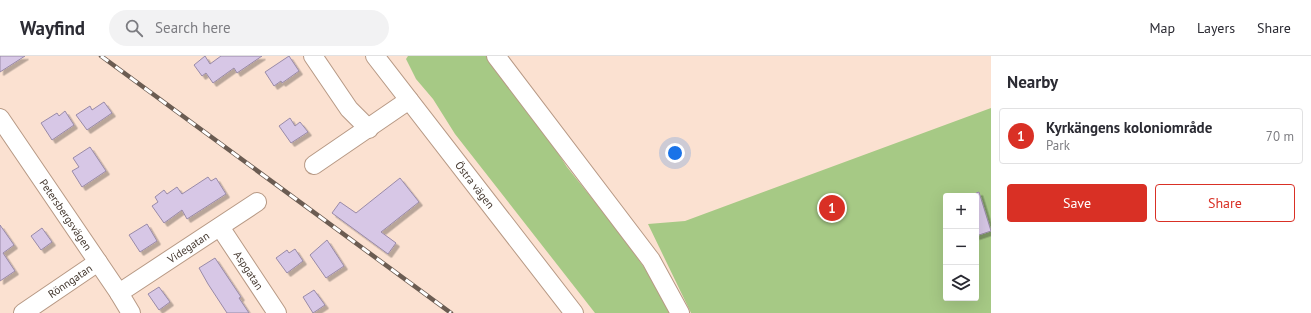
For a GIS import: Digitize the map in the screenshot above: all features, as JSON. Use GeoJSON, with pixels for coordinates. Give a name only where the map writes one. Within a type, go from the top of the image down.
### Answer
{"type":"FeatureCollection","features":[{"type":"Feature","properties":{"kind":"street"},"geometry":{"type":"LineString","coordinates":[[313,56],[349,109],[369,129]]}},
{"type":"Feature","properties":{"kind":"street"},"geometry":{"type":"LineString","coordinates":[[496,56],[651,260],[680,313]]}},
{"type":"Feature","properties":{"kind":"street","name":"Östra vägen"},"geometry":{"type":"LineString","coordinates":[[380,57],[409,100],[574,313]]}},
{"type":"Feature","properties":{"kind":"street"},"geometry":{"type":"LineString","coordinates":[[314,165],[369,129],[409,100]]}},
{"type":"Feature","properties":{"kind":"street","name":"Petersbergsvägen"},"geometry":{"type":"LineString","coordinates":[[0,118],[131,313]]}},
{"type":"Feature","properties":{"kind":"street","name":"Videgatan"},"geometry":{"type":"LineString","coordinates":[[119,293],[257,202]]}},
{"type":"Feature","properties":{"kind":"street","name":"Aspgatan"},"geometry":{"type":"LineString","coordinates":[[220,227],[277,313]]}},
{"type":"Feature","properties":{"kind":"street","name":"Rönngatan"},"geometry":{"type":"LineString","coordinates":[[23,313],[98,262]]}},
{"type":"Feature","properties":{"kind":"green space"},"geometry":{"type":"Polygon","coordinates":[[[408,56],[486,56],[531,111],[567,167],[615,227],[662,292],[671,313],[595,313],[455,134],[433,99],[416,79],[406,59],[408,56]]]}},
{"type":"Feature","properties":{"kind":"green space"},"geometry":{"type":"Polygon","coordinates":[[[991,108],[991,313],[691,313],[648,224],[685,221],[991,108]]]}},
{"type":"Feature","properties":{"kind":"building"},"geometry":{"type":"Polygon","coordinates":[[[0,56],[25,56],[0,72],[0,56]]]}},
{"type":"Feature","properties":{"kind":"building"},"geometry":{"type":"Polygon","coordinates":[[[205,56],[210,64],[221,56],[262,56],[237,73],[234,68],[213,83],[206,73],[202,76],[194,65],[205,56]]]}},
{"type":"Feature","properties":{"kind":"building"},"geometry":{"type":"Polygon","coordinates":[[[289,56],[299,71],[282,83],[281,81],[274,86],[265,72],[289,56]]]}},
{"type":"Feature","properties":{"kind":"building"},"geometry":{"type":"Polygon","coordinates":[[[104,102],[112,113],[87,130],[76,115],[90,106],[92,110],[104,102]]]}},
{"type":"Feature","properties":{"kind":"building"},"geometry":{"type":"Polygon","coordinates":[[[65,111],[74,125],[52,140],[41,123],[57,113],[59,116],[65,111]]]}},
{"type":"Feature","properties":{"kind":"building"},"geometry":{"type":"Polygon","coordinates":[[[290,118],[295,126],[300,122],[308,132],[291,143],[279,126],[290,118]]]}},
{"type":"Feature","properties":{"kind":"building"},"geometry":{"type":"Polygon","coordinates":[[[90,147],[106,171],[82,187],[72,171],[79,167],[73,158],[90,147]]]}},
{"type":"Feature","properties":{"kind":"building"},"geometry":{"type":"Polygon","coordinates":[[[208,177],[211,181],[216,178],[226,194],[187,219],[182,210],[164,223],[152,206],[158,202],[155,197],[164,190],[167,194],[177,187],[182,194],[208,177]]]}},
{"type":"Feature","properties":{"kind":"building"},"geometry":{"type":"Polygon","coordinates":[[[400,178],[419,202],[381,232],[396,243],[388,254],[332,213],[340,202],[356,213],[400,178]]]}},
{"type":"Feature","properties":{"kind":"building"},"geometry":{"type":"Polygon","coordinates":[[[979,192],[991,231],[979,235],[979,193],[976,193],[979,192]]]}},
{"type":"Feature","properties":{"kind":"building"},"geometry":{"type":"Polygon","coordinates":[[[147,224],[157,241],[140,252],[129,235],[147,224]]]}},
{"type":"Feature","properties":{"kind":"building"},"geometry":{"type":"Polygon","coordinates":[[[0,225],[14,245],[3,253],[15,271],[0,281],[0,225]]]}},
{"type":"Feature","properties":{"kind":"building"},"geometry":{"type":"Polygon","coordinates":[[[42,228],[52,242],[41,250],[31,236],[42,228]]]}},
{"type":"Feature","properties":{"kind":"building"},"geometry":{"type":"Polygon","coordinates":[[[327,240],[344,266],[326,278],[310,255],[327,240]]]}},
{"type":"Feature","properties":{"kind":"building"},"geometry":{"type":"Polygon","coordinates":[[[295,249],[303,261],[287,273],[276,258],[287,250],[289,253],[295,249]]]}},
{"type":"Feature","properties":{"kind":"building"},"geometry":{"type":"Polygon","coordinates":[[[215,258],[241,297],[239,298],[249,313],[227,313],[208,284],[199,268],[215,258]]]}},
{"type":"Feature","properties":{"kind":"building"},"geometry":{"type":"Polygon","coordinates":[[[159,287],[170,302],[159,310],[148,294],[159,287]]]}},
{"type":"Feature","properties":{"kind":"building"},"geometry":{"type":"Polygon","coordinates":[[[314,290],[325,305],[313,313],[303,297],[314,290]]]}},
{"type":"Feature","properties":{"kind":"railway"},"geometry":{"type":"LineString","coordinates":[[101,56],[451,313]]}},
{"type":"Feature","properties":{"kind":"place","name":"Kyrkängens koloniområde"},"geometry":{"type":"Point","coordinates":[832,208]}}]}
